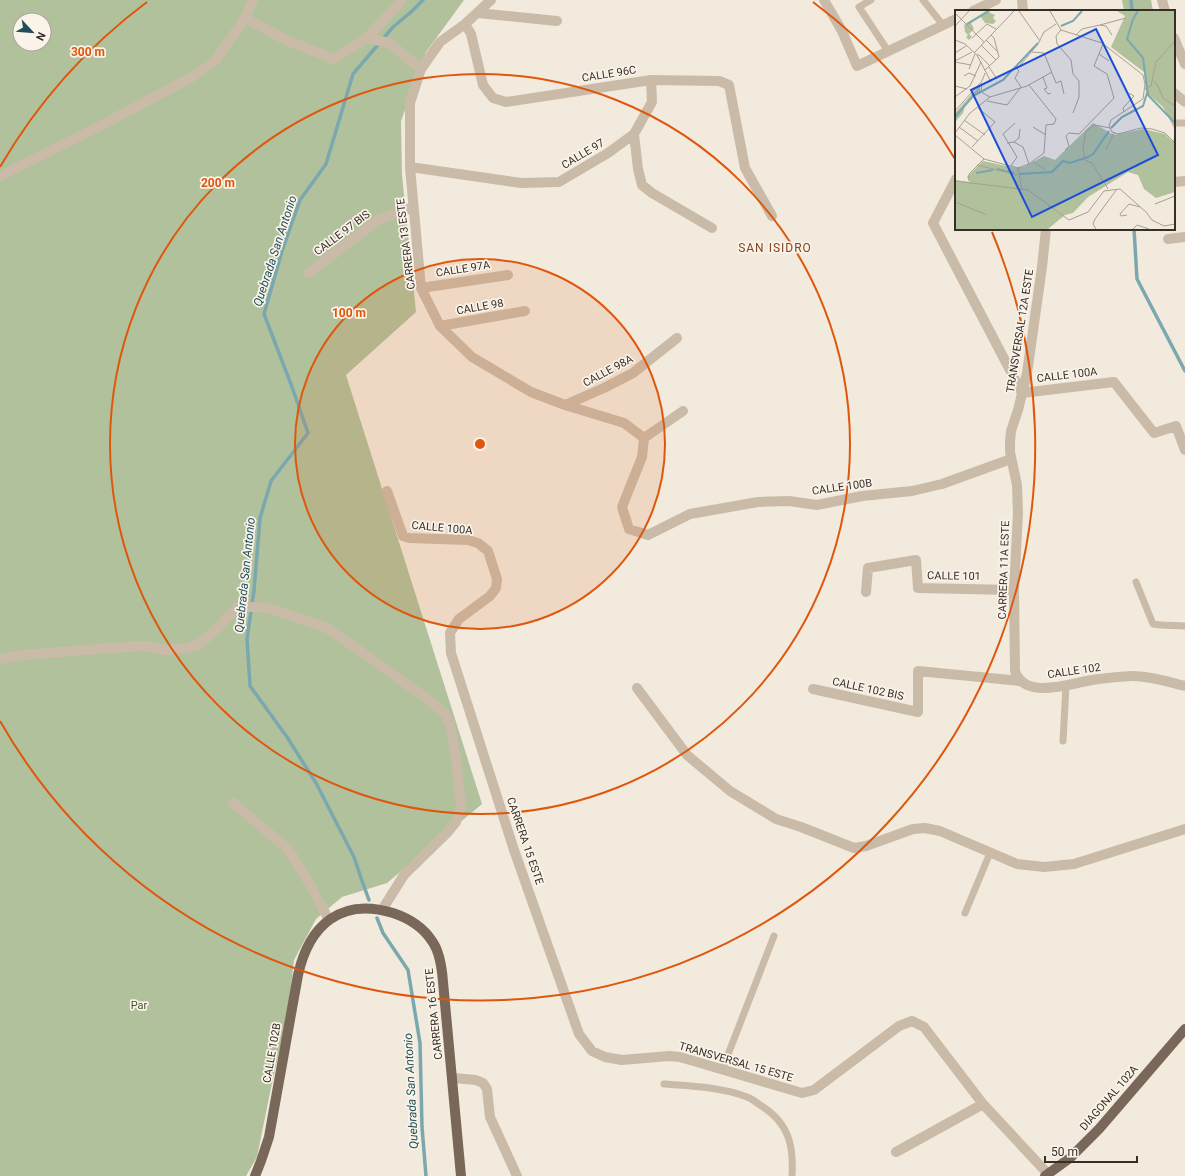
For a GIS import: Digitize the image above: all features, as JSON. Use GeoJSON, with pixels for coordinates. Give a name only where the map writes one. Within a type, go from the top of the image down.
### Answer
{"type":"FeatureCollection","features":[{"type":"Feature","properties":{"kind":"main road","name":"CARRERA 16 ESTE"},"geometry":{"type":"LineString","coordinates":[[313,936],[329,920],[339,914],[359,909],[382,910],[398,914],[411,920],[423,930],[432,941],[437,952],[444,982],[461,1176]]}},
{"type":"Feature","properties":{"kind":"main road","name":"CALLE 102B"},"geometry":{"type":"LineString","coordinates":[[255,1176],[269,1137],[300,965],[313,936]]}},
{"type":"Feature","properties":{"kind":"main road","name":"DIAGONAL 102A"},"geometry":{"type":"LineString","coordinates":[[1046,1175],[1070,1158],[1100,1129],[1185,1029]]}},
{"type":"Feature","properties":{"kind":"street"},"geometry":{"type":"LineString","coordinates":[[0,176],[192,77],[216,60],[245,18],[253,0]]}},
{"type":"Feature","properties":{"kind":"street"},"geometry":{"type":"LineString","coordinates":[[245,18],[284,39],[333,59],[368,38],[402,0]]}},
{"type":"Feature","properties":{"kind":"street","name":"CARRERA 13 ESTE"},"geometry":{"type":"LineString","coordinates":[[491,0],[465,24],[440,42],[421,69],[410,103],[410,168],[421,288],[440,326],[472,357],[531,392],[565,405],[624,423],[644,438]]}},
{"type":"Feature","properties":{"kind":"street"},"geometry":{"type":"LineString","coordinates":[[824,0],[842,31],[857,66],[955,19]]}},
{"type":"Feature","properties":{"kind":"street"},"geometry":{"type":"LineString","coordinates":[[975,10],[996,0]]}},
{"type":"Feature","properties":{"kind":"street"},"geometry":{"type":"LineString","coordinates":[[1022,0],[1023,10]]}},
{"type":"Feature","properties":{"kind":"street"},"geometry":{"type":"LineString","coordinates":[[1162,0],[1164,10]]}},
{"type":"Feature","properties":{"kind":"street"},"geometry":{"type":"LineString","coordinates":[[478,13],[557,21]]}},
{"type":"Feature","properties":{"kind":"street","name":"CALLE 96C"},"geometry":{"type":"LineString","coordinates":[[465,24],[471,34],[483,85],[493,98],[506,102],[651,80],[719,81],[729,86],[745,168],[772,216]]}},
{"type":"Feature","properties":{"kind":"street"},"geometry":{"type":"LineString","coordinates":[[368,38],[390,43],[421,69]]}},
{"type":"Feature","properties":{"kind":"street"},"geometry":{"type":"LineString","coordinates":[[1175,40],[1185,64]]}},
{"type":"Feature","properties":{"kind":"street","name":"CALLE 97"},"geometry":{"type":"LineString","coordinates":[[410,168],[521,183],[559,182],[608,153],[634,134],[652,102],[651,80]]}},
{"type":"Feature","properties":{"kind":"street"},"geometry":{"type":"LineString","coordinates":[[1175,94],[1185,102]]}},
{"type":"Feature","properties":{"kind":"street"},"geometry":{"type":"LineString","coordinates":[[634,134],[638,169],[642,185],[652,193],[712,228]]}},
{"type":"Feature","properties":{"kind":"street"},"geometry":{"type":"LineString","coordinates":[[955,181],[933,223],[1022,393]]}},
{"type":"Feature","properties":{"kind":"street"},"geometry":{"type":"LineString","coordinates":[[1175,182],[1185,181]]}},
{"type":"Feature","properties":{"kind":"street","name":"CALLE 97 BIS"},"geometry":{"type":"LineString","coordinates":[[309,273],[378,220],[414,207]]}},
{"type":"Feature","properties":{"kind":"street","name":"TRANSVERSAL 12A ESTE"},"geometry":{"type":"LineString","coordinates":[[1011,459],[1011,431],[1027,373],[1046,230]]}},
{"type":"Feature","properties":{"kind":"street"},"geometry":{"type":"LineString","coordinates":[[1168,239],[1185,237]]}},
{"type":"Feature","properties":{"kind":"street","name":"CALLE 97A"},"geometry":{"type":"LineString","coordinates":[[421,288],[508,275]]}},
{"type":"Feature","properties":{"kind":"street","name":"CALLE 98"},"geometry":{"type":"LineString","coordinates":[[440,326],[525,311]]}},
{"type":"Feature","properties":{"kind":"street","name":"CALLE 98A"},"geometry":{"type":"LineString","coordinates":[[565,405],[604,388],[633,373],[677,338]]}},
{"type":"Feature","properties":{"kind":"street","name":"CALLE 100A"},"geometry":{"type":"LineString","coordinates":[[1022,393],[1114,382],[1154,434],[1176,426],[1185,450]]}},
{"type":"Feature","properties":{"kind":"street"},"geometry":{"type":"LineString","coordinates":[[644,438],[683,410]]}},
{"type":"Feature","properties":{"kind":"street","name":"CALLE 100B"},"geometry":{"type":"LineString","coordinates":[[644,438],[642,457],[622,506],[628,529],[648,535],[690,514],[758,502],[789,501],[817,505],[862,496],[912,491],[942,484],[1011,459]]}},
{"type":"Feature","properties":{"kind":"street","name":"CARRERA 11A ESTE"},"geometry":{"type":"LineString","coordinates":[[1011,459],[1018,505],[1014,590],[1014,665],[1016,675],[1020,681]]}},
{"type":"Feature","properties":{"kind":"street","name":"CALLE 100A"},"geometry":{"type":"LineString","coordinates":[[387,491],[403,536],[409,538],[468,540],[478,544],[488,551],[497,579],[496,588],[490,596],[459,619],[450,633]]}},
{"type":"Feature","properties":{"kind":"street","name":"CALLE 101"},"geometry":{"type":"LineString","coordinates":[[866,592],[868,568],[916,560],[918,588],[1014,590]]}},
{"type":"Feature","properties":{"kind":"street"},"geometry":{"type":"LineString","coordinates":[[0,659],[22,655],[144,646],[166,650],[186,648],[199,644],[219,627],[237,608],[262,607],[329,629],[429,700],[446,715],[450,724],[462,807],[456,822],[447,833],[404,875],[382,910]]}},
{"type":"Feature","properties":{"kind":"street","name":"CARRERA 15 ESTE"},"geometry":{"type":"LineString","coordinates":[[450,633],[451,653],[514,850],[579,1034],[592,1052]]}},
{"type":"Feature","properties":{"kind":"street","name":"CALLE 102"},"geometry":{"type":"LineString","coordinates":[[918,712],[918,671],[1020,681],[1039,688],[1066,686],[1106,678],[1134,676],[1149,677],[1185,686]]}},
{"type":"Feature","properties":{"kind":"street"},"geometry":{"type":"LineString","coordinates":[[637,688],[687,755],[730,791],[776,819],[801,827],[854,848],[866,846],[913,829],[925,828],[940,831],[1017,864],[1044,867],[1074,864],[1185,829]]}},
{"type":"Feature","properties":{"kind":"street","name":"CALLE 102 BIS"},"geometry":{"type":"LineString","coordinates":[[812,689],[918,712]]}},
{"type":"Feature","properties":{"kind":"street"},"geometry":{"type":"LineString","coordinates":[[233,803],[288,850],[308,881],[329,920]]}},
{"type":"Feature","properties":{"kind":"street","name":"TRANSVERSAL 15 ESTE"},"geometry":{"type":"LineString","coordinates":[[592,1052],[605,1057],[622,1060],[669,1056],[680,1057],[802,1093],[814,1090],[899,1026],[912,1022],[924,1027],[983,1104],[1046,1175]]}},
{"type":"Feature","properties":{"kind":"street"},"geometry":{"type":"LineString","coordinates":[[453,1078],[476,1080],[483,1083],[487,1089],[490,1117],[517,1176]]}},
{"type":"Feature","properties":{"kind":"street"},"geometry":{"type":"LineString","coordinates":[[896,1152],[983,1104]]}},
{"type":"Feature","properties":{"kind":"lane"},"geometry":{"type":"LineString","coordinates":[[871,0],[859,7],[888,51]]}},
{"type":"Feature","properties":{"kind":"lane"},"geometry":{"type":"LineString","coordinates":[[923,0],[943,25]]}},
{"type":"Feature","properties":{"kind":"lane"},"geometry":{"type":"LineString","coordinates":[[1136,582],[1153,624],[1162,626],[1185,626]]}},
{"type":"Feature","properties":{"kind":"lane"},"geometry":{"type":"LineString","coordinates":[[1063,741],[1066,686]]}},
{"type":"Feature","properties":{"kind":"lane"},"geometry":{"type":"LineString","coordinates":[[965,913],[990,853]]}},
{"type":"Feature","properties":{"kind":"lane"},"geometry":{"type":"LineString","coordinates":[[722,1070],[774,936]]}},
{"type":"Feature","properties":{"kind":"lane"},"geometry":{"type":"LineString","coordinates":[[664,1084],[719,1090],[748,1097],[764,1107],[782,1124],[790,1139],[793,1159],[792,1176]]}},
{"type":"Feature","properties":{"kind":"green space","name":"Par"},"geometry":{"type":"Polygon","coordinates":[[[0,0],[464,0],[426,52],[401,121],[402,175],[416,312],[346,375],[482,804],[387,883],[342,897],[316,919],[294,960],[288,1013],[257,1157],[246,1176],[0,1176],[0,0]]]}},
{"type":"Feature","properties":{"kind":"green space"},"geometry":{"type":"Polygon","coordinates":[[[1122,0],[1151,0],[1153,10],[1124,10],[1122,0]]]}},
{"type":"Feature","properties":{"kind":"waterway","name":"Quebrada San Antonio"},"geometry":{"type":"LineString","coordinates":[[369,900],[354,857],[316,783],[287,737],[250,686],[247,639],[254,590],[260,518],[271,481],[308,433],[264,314],[282,251],[300,200],[326,164],[353,74],[393,27],[423,0]]}},
{"type":"Feature","properties":{"kind":"waterway"},"geometry":{"type":"LineString","coordinates":[[1131,0],[1132,10]]}},
{"type":"Feature","properties":{"kind":"waterway"},"geometry":{"type":"LineString","coordinates":[[1134,230],[1137,279],[1185,371]]}},
{"type":"Feature","properties":{"kind":"waterway","name":"Quebrada San Antonio"},"geometry":{"type":"LineString","coordinates":[[377,918],[383,933],[408,970],[420,1043],[422,1127],[426,1176]]}},
{"type":"Feature","properties":{"kind":"district","name":"SAN ISIDRO"},"geometry":{"type":"Point","coordinates":[775,248]}}]}
